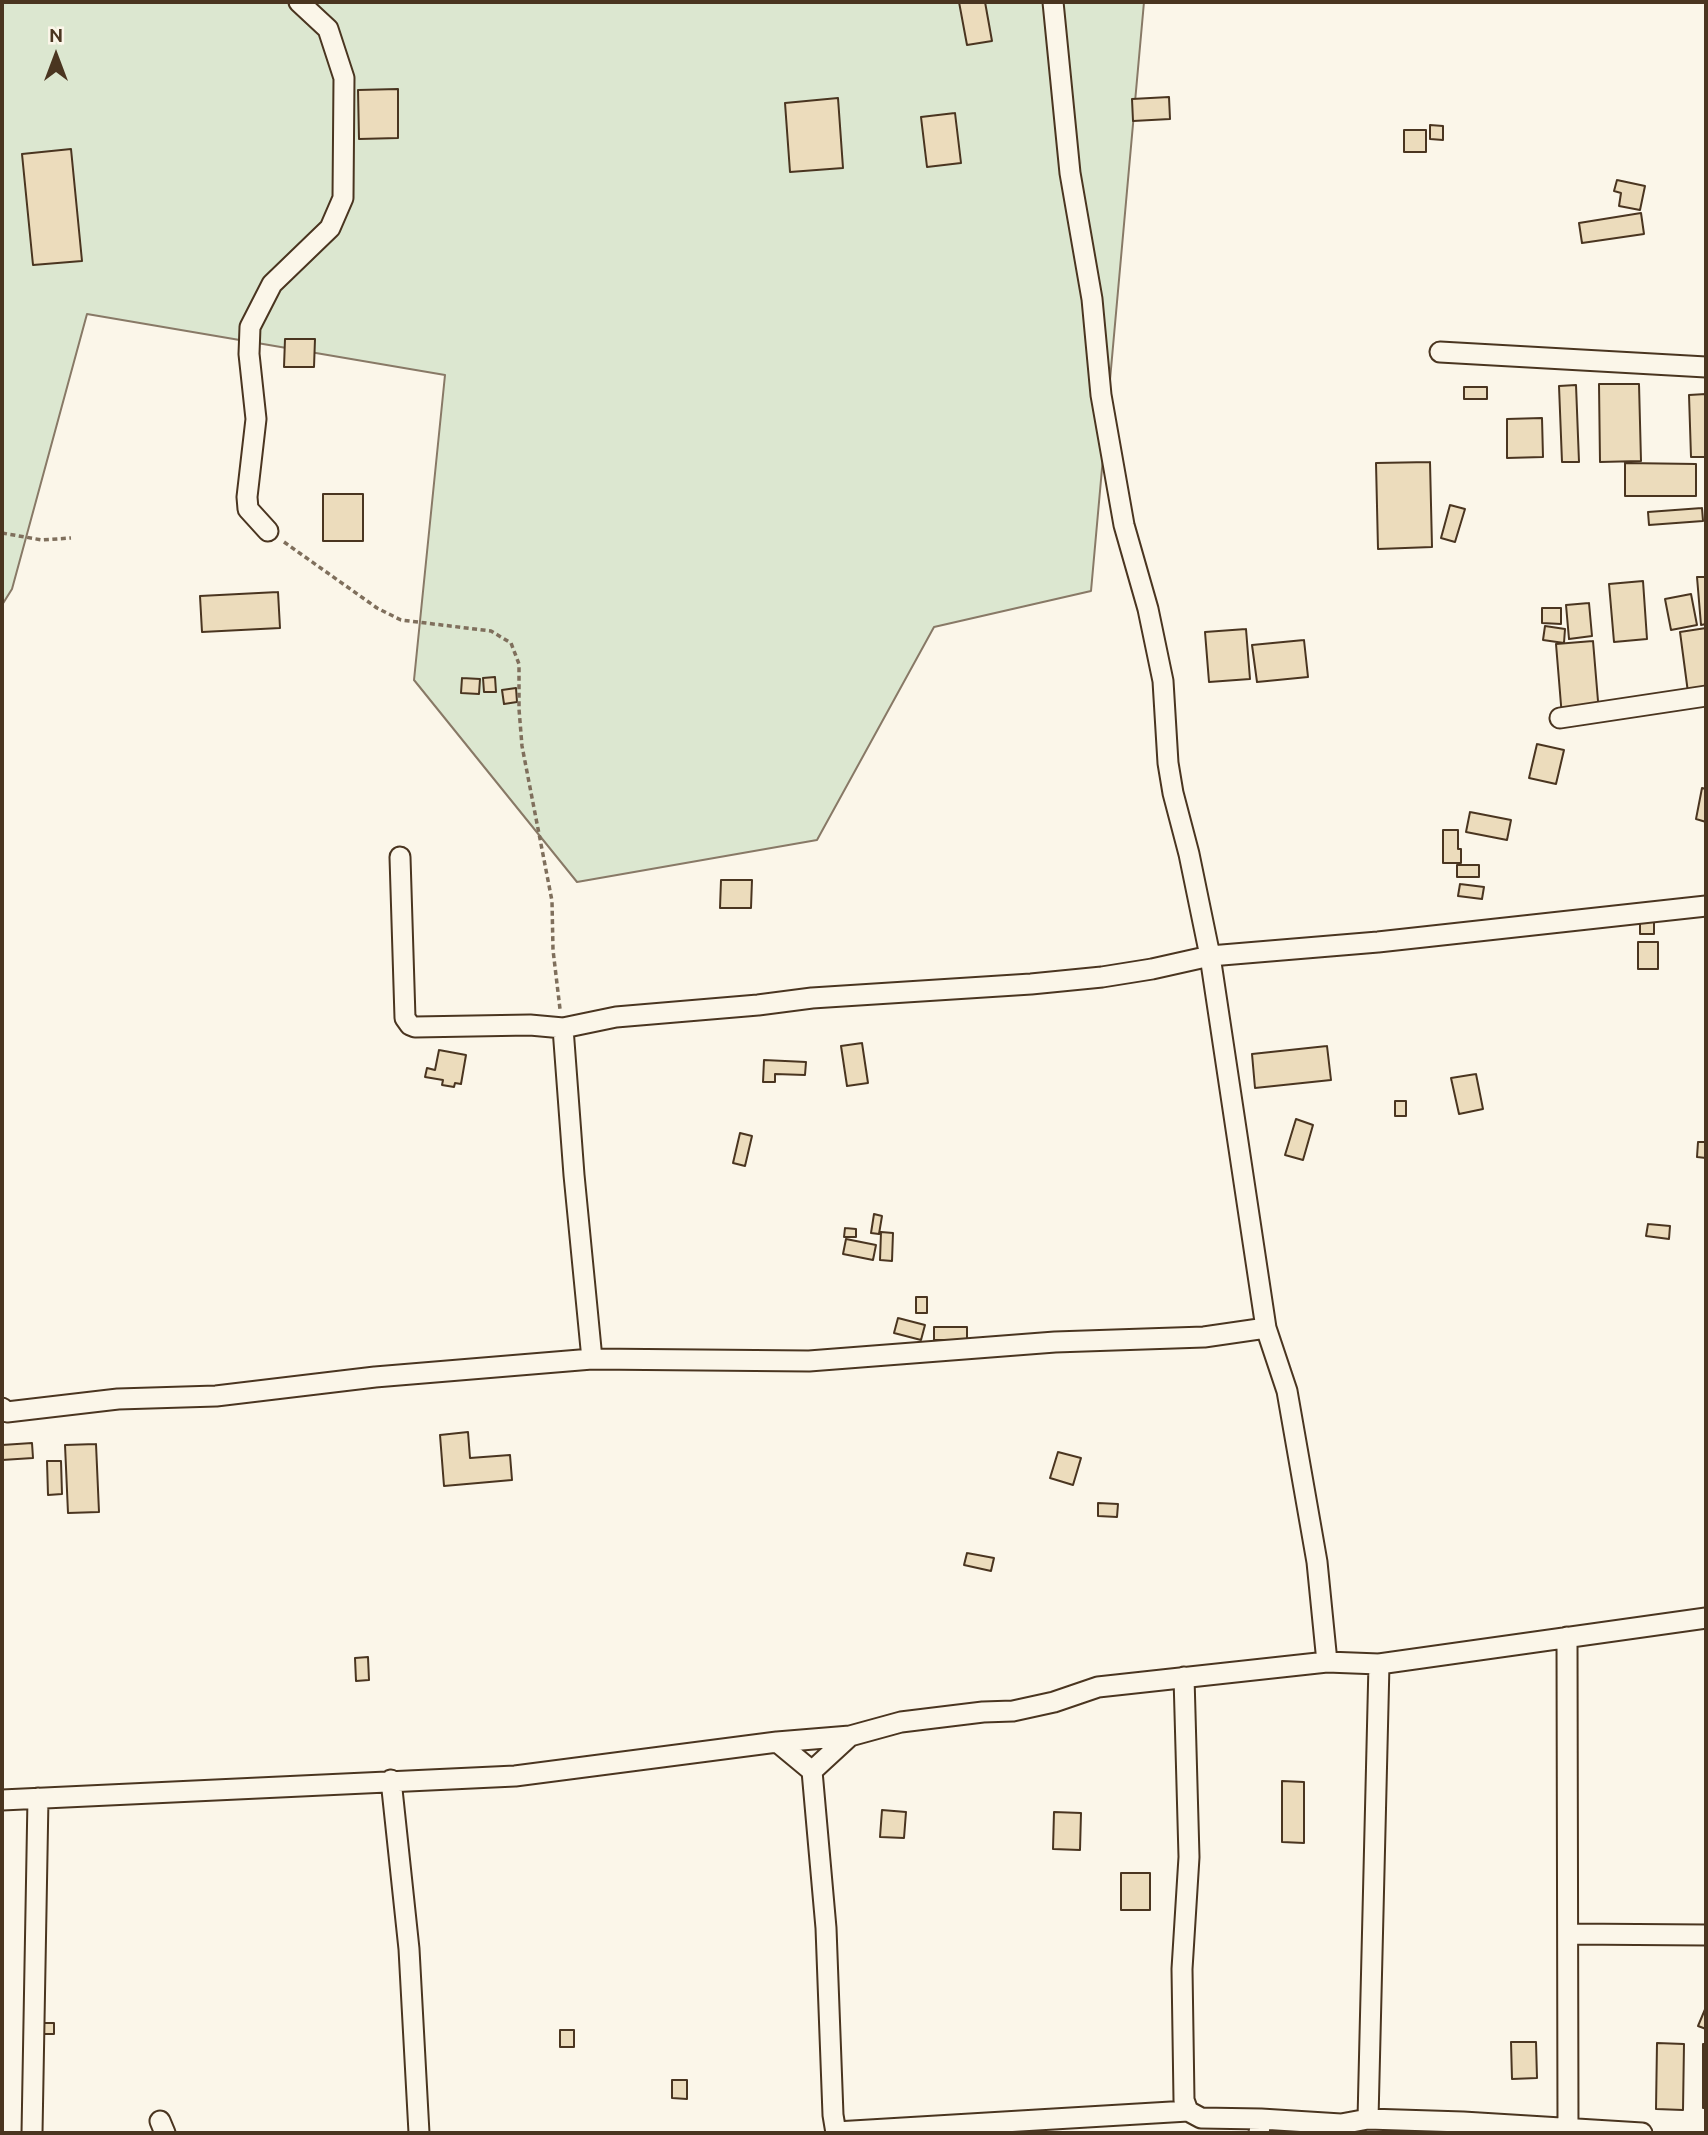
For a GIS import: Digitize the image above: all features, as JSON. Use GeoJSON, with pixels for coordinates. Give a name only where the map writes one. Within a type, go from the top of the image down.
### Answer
{"type":"FeatureCollection","features":[{"type":"Feature","properties":{"kind":"street"},"geometry":{"type":"LineString","coordinates":[[268,531],[248,509],[256,419],[249,354],[250,327],[272,284],[330,228],[343,198],[344,78],[328,29],[299,2]]}},
{"type":"Feature","properties":{"kind":"street"},"geometry":{"type":"LineString","coordinates":[[1054,2],[1070,173],[1092,299],[1101,395],[1124,525],[1148,610],[1163,681],[1171,783],[1210,956],[1266,1328],[1287,1391],[1317,1562],[1327,1662]]}},
{"type":"Feature","properties":{"kind":"street"},"geometry":{"type":"LineString","coordinates":[[1440,352],[1706,366]]}},
{"type":"Feature","properties":{"kind":"street"},"geometry":{"type":"LineString","coordinates":[[1560,718],[1706,696]]}},
{"type":"Feature","properties":{"kind":"street"},"geometry":{"type":"LineString","coordinates":[[400,857],[405,1018],[410,1026],[563,1028],[616,1017],[812,998],[1102,977],[1210,956],[1378,942],[1706,906]]}},
{"type":"Feature","properties":{"kind":"street"},"geometry":{"type":"LineString","coordinates":[[563,1028],[592,1359]]}},
{"type":"Feature","properties":{"kind":"street"},"geometry":{"type":"LineString","coordinates":[[2,1408],[8,1412],[118,1399],[239,1394],[375,1377],[592,1359],[809,1361],[1055,1342],[1204,1337],[1266,1328]]}},
{"type":"Feature","properties":{"kind":"street"},"geometry":{"type":"LineString","coordinates":[[2,1800],[515,1776],[777,1742],[850,1736],[901,1722],[1013,1711],[1054,1702],[1098,1687],[1327,1662],[1380,1664],[1706,1618]]}},
{"type":"Feature","properties":{"kind":"street"},"geometry":{"type":"LineString","coordinates":[[1567,1637],[1569,2131]]}},
{"type":"Feature","properties":{"kind":"street"},"geometry":{"type":"LineString","coordinates":[[1368,2119],[1380,1664]]}},
{"type":"Feature","properties":{"kind":"street"},"geometry":{"type":"LineString","coordinates":[[1184,1677],[1189,1857],[1182,1969],[1184,2100],[1188,2111]]}},
{"type":"Feature","properties":{"kind":"street"},"geometry":{"type":"LineString","coordinates":[[812,1771],[850,1736]]}},
{"type":"Feature","properties":{"kind":"street"},"geometry":{"type":"LineString","coordinates":[[777,1742],[812,1771],[826,1928],[833,2115],[836,2133],[1188,2111],[1201,2118],[1260,2126],[1341,2124],[1368,2119],[1642,2133]]}},
{"type":"Feature","properties":{"kind":"street"},"geometry":{"type":"LineString","coordinates":[[391,1780],[409,1949],[419,2133]]}},
{"type":"Feature","properties":{"kind":"street"},"geometry":{"type":"LineString","coordinates":[[32,2133],[38,1798]]}},
{"type":"Feature","properties":{"kind":"street"},"geometry":{"type":"LineString","coordinates":[[1568,1934],[1706,1935]]}},
{"type":"Feature","properties":{"kind":"path"},"geometry":{"type":"LineString","coordinates":[[268,531],[377,608],[401,620],[491,631],[511,643],[519,664],[522,746],[552,901],[557,994],[563,1028]]}},
{"type":"Feature","properties":{"kind":"path"},"geometry":{"type":"LineString","coordinates":[[2,533],[42,540],[71,538]]}},
{"type":"Feature","properties":{"kind":"green space"},"geometry":{"type":"Polygon","coordinates":[[[2,2],[1144,2],[1091,591],[934,627],[817,840],[577,882],[414,680],[445,375],[87,314],[12,589],[2,605],[2,2]]]}},
{"type":"Feature","properties":{"kind":"building"},"geometry":{"type":"Polygon","coordinates":[[[959,2],[985,2],[992,41],[967,45],[959,2]]]}},
{"type":"Feature","properties":{"kind":"building"},"geometry":{"type":"Polygon","coordinates":[[[398,89],[398,138],[359,139],[358,90],[398,89]]]}},
{"type":"Feature","properties":{"kind":"building"},"geometry":{"type":"Polygon","coordinates":[[[1169,97],[1170,119],[1133,121],[1132,99],[1169,97]]]}},
{"type":"Feature","properties":{"kind":"building"},"geometry":{"type":"Polygon","coordinates":[[[838,98],[843,168],[790,172],[785,103],[838,98]]]}},
{"type":"Feature","properties":{"kind":"building"},"geometry":{"type":"Polygon","coordinates":[[[955,113],[961,163],[927,167],[921,117],[955,113]]]}},
{"type":"Feature","properties":{"kind":"building"},"geometry":{"type":"Polygon","coordinates":[[[1430,125],[1443,126],[1443,140],[1430,139],[1430,125]]]}},
{"type":"Feature","properties":{"kind":"building"},"geometry":{"type":"Polygon","coordinates":[[[1404,130],[1426,130],[1426,152],[1404,152],[1404,130]]]}},
{"type":"Feature","properties":{"kind":"building"},"geometry":{"type":"Polygon","coordinates":[[[71,149],[82,261],[33,265],[22,154],[71,149]]]}},
{"type":"Feature","properties":{"kind":"building"},"geometry":{"type":"Polygon","coordinates":[[[1617,180],[1645,186],[1640,210],[1619,206],[1621,193],[1614,191],[1617,180]]]}},
{"type":"Feature","properties":{"kind":"building"},"geometry":{"type":"Polygon","coordinates":[[[1641,213],[1644,234],[1582,243],[1579,223],[1641,213]]]}},
{"type":"Feature","properties":{"kind":"building"},"geometry":{"type":"Polygon","coordinates":[[[285,339],[315,339],[314,367],[284,367],[285,339]]]}},
{"type":"Feature","properties":{"kind":"building"},"geometry":{"type":"Polygon","coordinates":[[[1599,384],[1639,384],[1641,461],[1600,462],[1599,384]]]}},
{"type":"Feature","properties":{"kind":"building"},"geometry":{"type":"Polygon","coordinates":[[[1576,385],[1579,462],[1562,462],[1559,386],[1576,385]]]}},
{"type":"Feature","properties":{"kind":"building"},"geometry":{"type":"Polygon","coordinates":[[[1464,387],[1487,387],[1487,399],[1464,399],[1464,387]]]}},
{"type":"Feature","properties":{"kind":"building"},"geometry":{"type":"Polygon","coordinates":[[[1706,394],[1706,457],[1691,457],[1689,395],[1706,394]]]}},
{"type":"Feature","properties":{"kind":"building"},"geometry":{"type":"Polygon","coordinates":[[[1542,418],[1543,457],[1507,458],[1507,419],[1542,418]]]}},
{"type":"Feature","properties":{"kind":"building"},"geometry":{"type":"Polygon","coordinates":[[[1430,462],[1432,547],[1378,549],[1376,463],[1430,462]]]}},
{"type":"Feature","properties":{"kind":"building"},"geometry":{"type":"Polygon","coordinates":[[[1625,463],[1696,464],[1696,496],[1625,496],[1625,463]]]}},
{"type":"Feature","properties":{"kind":"building"},"geometry":{"type":"Polygon","coordinates":[[[323,494],[363,494],[363,541],[323,541],[323,494]]]}},
{"type":"Feature","properties":{"kind":"building"},"geometry":{"type":"Polygon","coordinates":[[[1450,505],[1465,509],[1455,542],[1441,538],[1450,505]]]}},
{"type":"Feature","properties":{"kind":"building"},"geometry":{"type":"Polygon","coordinates":[[[1702,508],[1703,521],[1649,525],[1648,512],[1702,508]]]}},
{"type":"Feature","properties":{"kind":"building"},"geometry":{"type":"Polygon","coordinates":[[[1697,577],[1706,577],[1706,624],[1701,625],[1697,577]]]}},
{"type":"Feature","properties":{"kind":"building"},"geometry":{"type":"Polygon","coordinates":[[[1643,581],[1647,639],[1614,642],[1609,584],[1643,581]]]}},
{"type":"Feature","properties":{"kind":"building"},"geometry":{"type":"Polygon","coordinates":[[[278,592],[280,628],[202,632],[200,596],[278,592]]]}},
{"type":"Feature","properties":{"kind":"building"},"geometry":{"type":"Polygon","coordinates":[[[1691,594],[1697,625],[1671,630],[1665,599],[1691,594]]]}},
{"type":"Feature","properties":{"kind":"building"},"geometry":{"type":"Polygon","coordinates":[[[1589,603],[1592,636],[1569,639],[1566,605],[1589,603]]]}},
{"type":"Feature","properties":{"kind":"building"},"geometry":{"type":"Polygon","coordinates":[[[1542,608],[1561,608],[1561,624],[1542,623],[1542,608]]]}},
{"type":"Feature","properties":{"kind":"building"},"geometry":{"type":"Polygon","coordinates":[[[1545,626],[1565,629],[1564,643],[1543,640],[1545,626]]]}},
{"type":"Feature","properties":{"kind":"building"},"geometry":{"type":"Polygon","coordinates":[[[1706,628],[1706,698],[1689,700],[1680,632],[1706,628]]]}},
{"type":"Feature","properties":{"kind":"building"},"geometry":{"type":"Polygon","coordinates":[[[1246,629],[1250,679],[1209,682],[1205,632],[1246,629]]]}},
{"type":"Feature","properties":{"kind":"building"},"geometry":{"type":"Polygon","coordinates":[[[1304,640],[1308,677],[1257,682],[1252,645],[1304,640]]]}},
{"type":"Feature","properties":{"kind":"building"},"geometry":{"type":"Polygon","coordinates":[[[1593,641],[1599,713],[1562,717],[1556,644],[1593,641]]]}},
{"type":"Feature","properties":{"kind":"building"},"geometry":{"type":"Polygon","coordinates":[[[495,677],[496,692],[484,692],[483,678],[495,677]]]}},
{"type":"Feature","properties":{"kind":"building"},"geometry":{"type":"Polygon","coordinates":[[[462,678],[480,679],[479,694],[461,693],[462,678]]]}},
{"type":"Feature","properties":{"kind":"building"},"geometry":{"type":"Polygon","coordinates":[[[516,688],[517,702],[504,704],[502,690],[516,688]]]}},
{"type":"Feature","properties":{"kind":"building"},"geometry":{"type":"Polygon","coordinates":[[[1537,744],[1564,750],[1556,784],[1529,778],[1537,744]]]}},
{"type":"Feature","properties":{"kind":"building"},"geometry":{"type":"Polygon","coordinates":[[[1702,788],[1706,789],[1706,822],[1696,819],[1702,788]]]}},
{"type":"Feature","properties":{"kind":"building"},"geometry":{"type":"Polygon","coordinates":[[[1470,812],[1511,820],[1507,840],[1466,832],[1470,812]]]}},
{"type":"Feature","properties":{"kind":"building"},"geometry":{"type":"Polygon","coordinates":[[[1443,830],[1458,830],[1461,863],[1443,863],[1443,830]]]}},
{"type":"Feature","properties":{"kind":"building"},"geometry":{"type":"Polygon","coordinates":[[[1457,865],[1479,865],[1479,877],[1457,877],[1457,865]]]}},
{"type":"Feature","properties":{"kind":"building"},"geometry":{"type":"Polygon","coordinates":[[[721,880],[752,880],[751,908],[720,908],[721,880]]]}},
{"type":"Feature","properties":{"kind":"building"},"geometry":{"type":"Polygon","coordinates":[[[1460,884],[1484,887],[1482,899],[1458,896],[1460,884]]]}},
{"type":"Feature","properties":{"kind":"building"},"geometry":{"type":"Polygon","coordinates":[[[1640,921],[1654,921],[1654,934],[1640,934],[1640,921]]]}},
{"type":"Feature","properties":{"kind":"building"},"geometry":{"type":"Polygon","coordinates":[[[1638,942],[1658,942],[1658,969],[1638,969],[1638,942]]]}},
{"type":"Feature","properties":{"kind":"building"},"geometry":{"type":"Polygon","coordinates":[[[862,1043],[868,1083],[847,1086],[841,1046],[862,1043]]]}},
{"type":"Feature","properties":{"kind":"building"},"geometry":{"type":"Polygon","coordinates":[[[1327,1046],[1331,1080],[1255,1088],[1252,1054],[1327,1046]]]}},
{"type":"Feature","properties":{"kind":"building"},"geometry":{"type":"Polygon","coordinates":[[[439,1050],[466,1055],[461,1084],[455,1083],[454,1087],[442,1085],[443,1080],[425,1077],[427,1068],[435,1070],[439,1050]]]}},
{"type":"Feature","properties":{"kind":"building"},"geometry":{"type":"Polygon","coordinates":[[[764,1060],[806,1062],[805,1075],[775,1074],[775,1082],[763,1082],[764,1060]]]}},
{"type":"Feature","properties":{"kind":"building"},"geometry":{"type":"Polygon","coordinates":[[[1476,1074],[1483,1109],[1459,1114],[1451,1078],[1476,1074]]]}},
{"type":"Feature","properties":{"kind":"building"},"geometry":{"type":"Polygon","coordinates":[[[1395,1101],[1406,1101],[1406,1116],[1395,1116],[1395,1101]]]}},
{"type":"Feature","properties":{"kind":"building"},"geometry":{"type":"Polygon","coordinates":[[[1296,1119],[1313,1125],[1303,1160],[1285,1155],[1296,1119]]]}},
{"type":"Feature","properties":{"kind":"building"},"geometry":{"type":"Polygon","coordinates":[[[740,1133],[752,1136],[745,1166],[733,1163],[740,1133]]]}},
{"type":"Feature","properties":{"kind":"building"},"geometry":{"type":"Polygon","coordinates":[[[1698,1142],[1706,1142],[1706,1158],[1697,1157],[1698,1142]]]}},
{"type":"Feature","properties":{"kind":"building"},"geometry":{"type":"Polygon","coordinates":[[[874,1214],[882,1216],[879,1234],[871,1233],[874,1214]]]}},
{"type":"Feature","properties":{"kind":"building"},"geometry":{"type":"Polygon","coordinates":[[[1648,1224],[1670,1226],[1669,1239],[1646,1236],[1648,1224]]]}},
{"type":"Feature","properties":{"kind":"building"},"geometry":{"type":"Polygon","coordinates":[[[845,1228],[856,1229],[856,1237],[844,1237],[845,1228]]]}},
{"type":"Feature","properties":{"kind":"building"},"geometry":{"type":"Polygon","coordinates":[[[881,1232],[893,1233],[892,1261],[880,1260],[881,1232]]]}},
{"type":"Feature","properties":{"kind":"building"},"geometry":{"type":"Polygon","coordinates":[[[846,1239],[876,1245],[873,1260],[843,1254],[846,1239]]]}},
{"type":"Feature","properties":{"kind":"building"},"geometry":{"type":"Polygon","coordinates":[[[916,1297],[927,1297],[927,1313],[916,1313],[916,1297]]]}},
{"type":"Feature","properties":{"kind":"building"},"geometry":{"type":"Polygon","coordinates":[[[898,1318],[925,1325],[921,1340],[894,1333],[898,1318]]]}},
{"type":"Feature","properties":{"kind":"building"},"geometry":{"type":"Polygon","coordinates":[[[934,1327],[967,1327],[967,1340],[934,1340],[934,1327]]]}},
{"type":"Feature","properties":{"kind":"building"},"geometry":{"type":"Polygon","coordinates":[[[468,1432],[470,1458],[510,1455],[512,1480],[444,1486],[440,1435],[468,1432]]]}},
{"type":"Feature","properties":{"kind":"building"},"geometry":{"type":"Polygon","coordinates":[[[32,1443],[33,1458],[2,1460],[2,1445],[32,1443]]]}},
{"type":"Feature","properties":{"kind":"building"},"geometry":{"type":"Polygon","coordinates":[[[96,1444],[99,1512],[68,1513],[65,1445],[96,1444]]]}},
{"type":"Feature","properties":{"kind":"building"},"geometry":{"type":"Polygon","coordinates":[[[1058,1452],[1081,1458],[1073,1485],[1050,1478],[1058,1452]]]}},
{"type":"Feature","properties":{"kind":"building"},"geometry":{"type":"Polygon","coordinates":[[[47,1461],[61,1461],[62,1494],[48,1495],[47,1461]]]}},
{"type":"Feature","properties":{"kind":"building"},"geometry":{"type":"Polygon","coordinates":[[[1098,1503],[1118,1504],[1117,1517],[1098,1516],[1098,1503]]]}},
{"type":"Feature","properties":{"kind":"building"},"geometry":{"type":"Polygon","coordinates":[[[967,1553],[994,1558],[991,1571],[964,1565],[967,1553]]]}},
{"type":"Feature","properties":{"kind":"building"},"geometry":{"type":"Polygon","coordinates":[[[368,1657],[369,1680],[356,1681],[355,1658],[368,1657]]]}},
{"type":"Feature","properties":{"kind":"building"},"geometry":{"type":"Polygon","coordinates":[[[1282,1781],[1304,1782],[1304,1843],[1282,1842],[1282,1781]]]}},
{"type":"Feature","properties":{"kind":"building"},"geometry":{"type":"Polygon","coordinates":[[[882,1810],[906,1812],[904,1838],[880,1837],[882,1810]]]}},
{"type":"Feature","properties":{"kind":"building"},"geometry":{"type":"Polygon","coordinates":[[[1054,1812],[1081,1813],[1080,1850],[1053,1849],[1054,1812]]]}},
{"type":"Feature","properties":{"kind":"building"},"geometry":{"type":"Polygon","coordinates":[[[1121,1873],[1150,1873],[1150,1910],[1121,1910],[1121,1873]]]}},
{"type":"Feature","properties":{"kind":"building"},"geometry":{"type":"Polygon","coordinates":[[[1706,2007],[1706,2029],[1698,2026],[1706,2007]]]}},
{"type":"Feature","properties":{"kind":"building"},"geometry":{"type":"Polygon","coordinates":[[[43,2023],[54,2023],[54,2034],[43,2034],[43,2023]]]}},
{"type":"Feature","properties":{"kind":"building"},"geometry":{"type":"Polygon","coordinates":[[[560,2030],[574,2030],[574,2047],[560,2047],[560,2030]]]}},
{"type":"Feature","properties":{"kind":"building"},"geometry":{"type":"Polygon","coordinates":[[[1511,2042],[1536,2042],[1537,2078],[1512,2079],[1511,2042]]]}},
{"type":"Feature","properties":{"kind":"building"},"geometry":{"type":"Polygon","coordinates":[[[1657,2043],[1684,2044],[1683,2110],[1656,2109],[1657,2043]]]}},
{"type":"Feature","properties":{"kind":"building"},"geometry":{"type":"Polygon","coordinates":[[[1703,2044],[1706,2044],[1706,2108],[1703,2108],[1703,2044]]]}},
{"type":"Feature","properties":{"kind":"building"},"geometry":{"type":"Polygon","coordinates":[[[672,2080],[687,2080],[687,2099],[672,2098],[672,2080]]]}}]}
